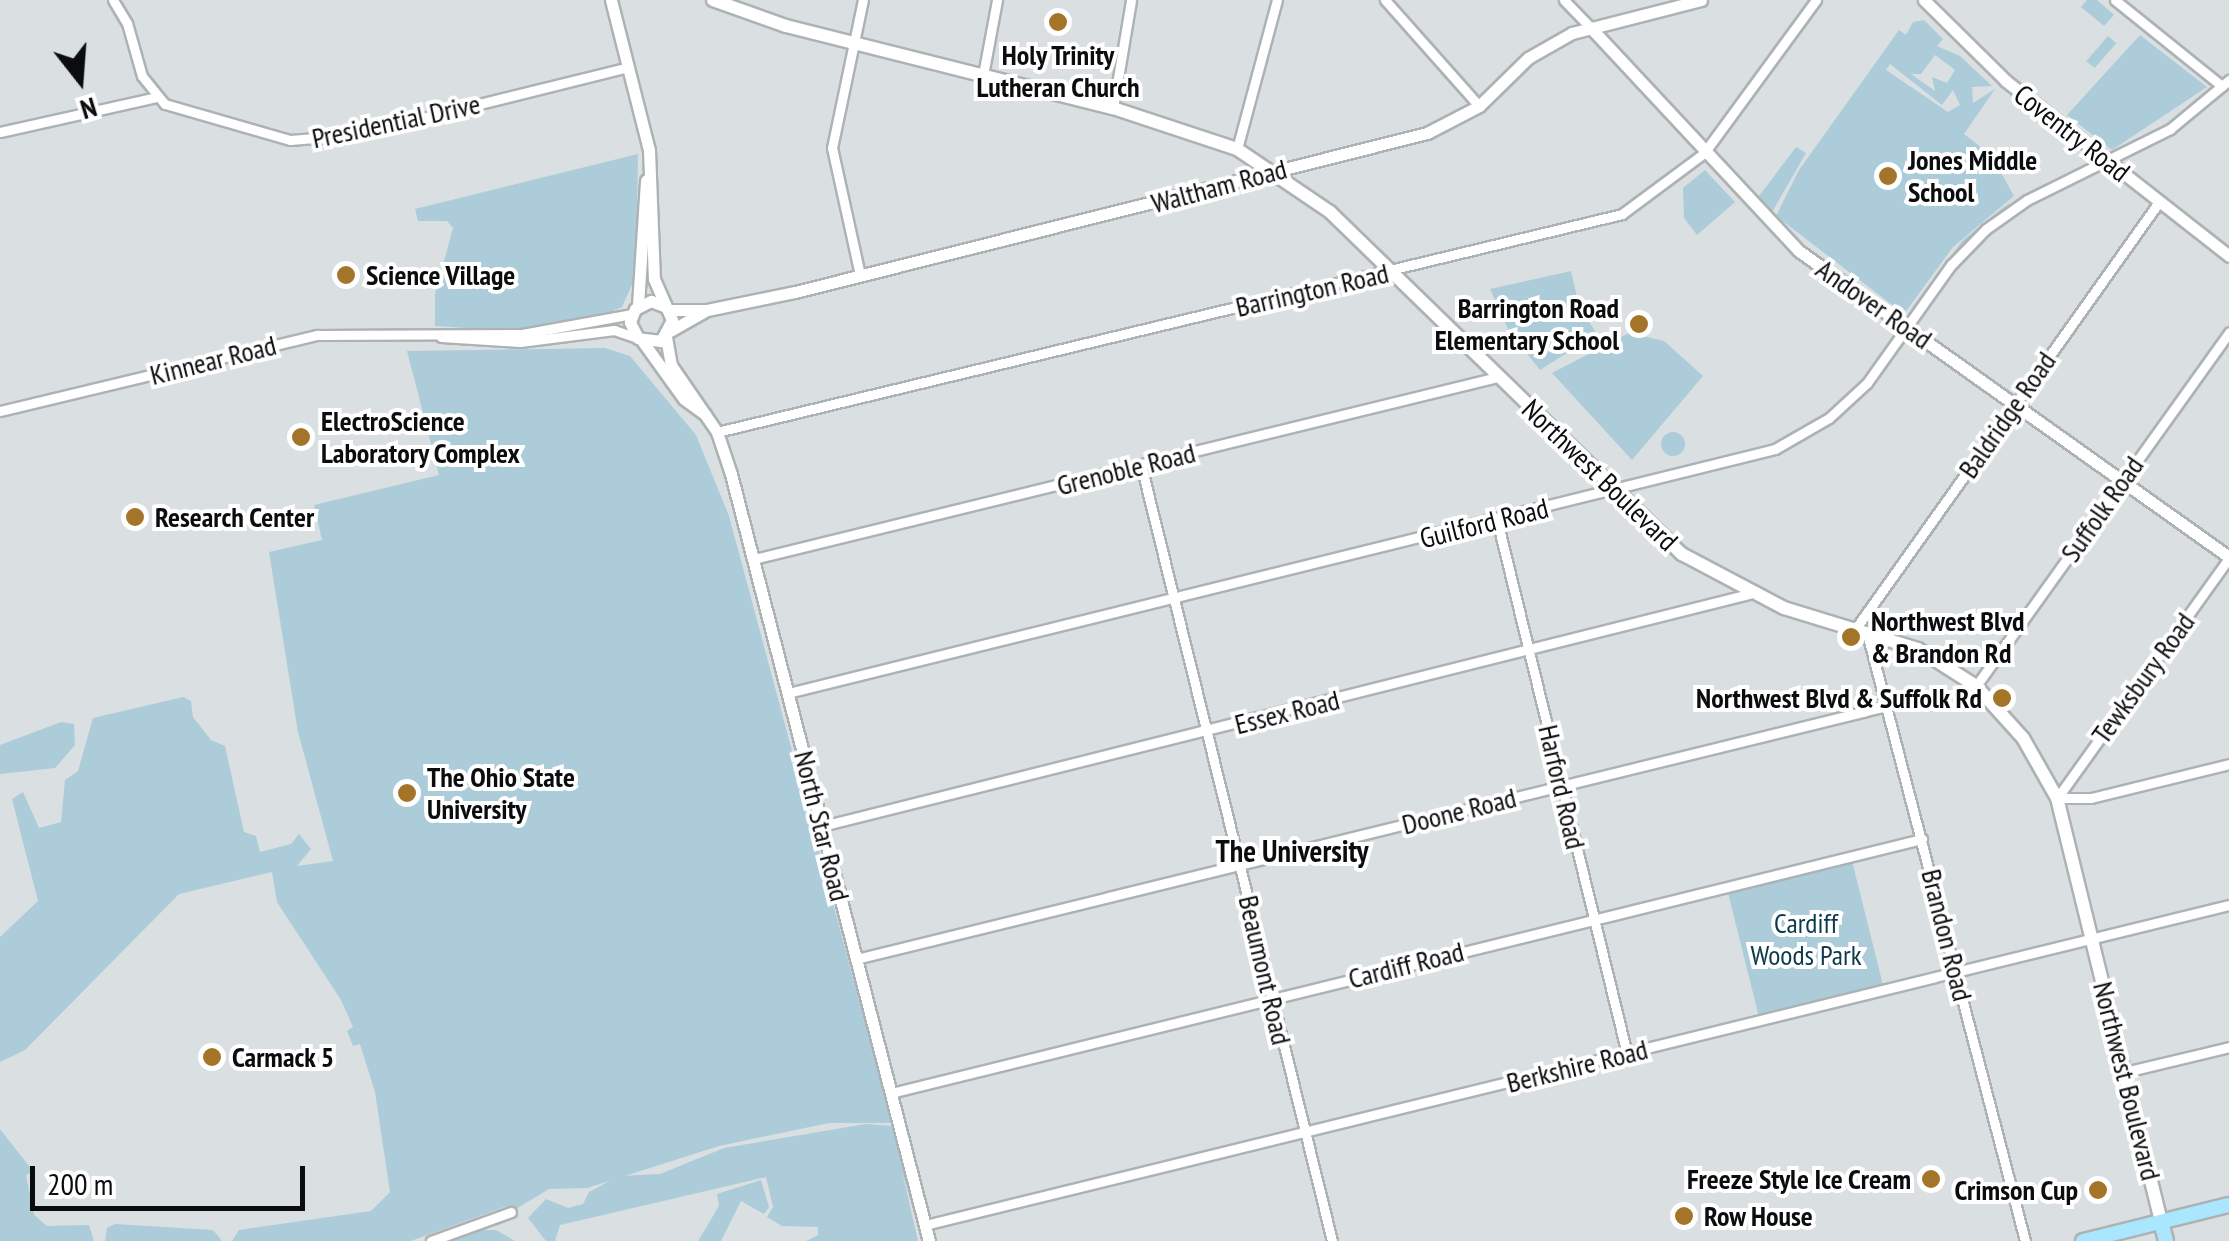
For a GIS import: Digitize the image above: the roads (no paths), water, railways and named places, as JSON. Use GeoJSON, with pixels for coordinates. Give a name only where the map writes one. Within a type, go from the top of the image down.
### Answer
{"type":"FeatureCollection","features":[{"type":"Feature","properties":{"kind":"main road","name":"Northwest Boulevard"},"geometry":{"type":"LineString","coordinates":[[712,0],[854,42],[1113,108],[1237,149],[1276,171],[1390,270],[1612,491],[1682,554],[1749,594],[1918,649],[1976,686],[2024,738],[2057,798],[2166,1241]]}},
{"type":"Feature","properties":{"kind":"main road"},"geometry":{"type":"LineString","coordinates":[[2083,1241],[2229,1205]]}},
{"type":"Feature","properties":{"kind":"street"},"geometry":{"type":"LineString","coordinates":[[0,132],[156,96],[112,0]]}},
{"type":"Feature","properties":{"kind":"street"},"geometry":{"type":"LineString","coordinates":[[611,0],[650,166],[649,244],[666,308]]}},
{"type":"Feature","properties":{"kind":"street"},"geometry":{"type":"LineString","coordinates":[[860,275],[832,148],[863,0]]}},
{"type":"Feature","properties":{"kind":"street"},"geometry":{"type":"LineString","coordinates":[[982,75],[997,0]]}},
{"type":"Feature","properties":{"kind":"street"},"geometry":{"type":"LineString","coordinates":[[1113,108],[1131,0]]}},
{"type":"Feature","properties":{"kind":"street"},"geometry":{"type":"LineString","coordinates":[[1237,149],[1276,0]]}},
{"type":"Feature","properties":{"kind":"street"},"geometry":{"type":"LineString","coordinates":[[1385,0],[1479,106]]}},
{"type":"Feature","properties":{"kind":"street","name":"Andover Road"},"geometry":{"type":"LineString","coordinates":[[1564,0],[1800,251],[2229,558]]}},
{"type":"Feature","properties":{"kind":"street","name":"Waltham Road"},"geometry":{"type":"LineString","coordinates":[[635,310],[707,310],[1427,133],[1479,106],[1543,48],[1590,27],[1701,0]]}},
{"type":"Feature","properties":{"kind":"street","name":"Barrington Road"},"geometry":{"type":"LineString","coordinates":[[716,432],[1622,214],[1704,153],[1816,0]]}},
{"type":"Feature","properties":{"kind":"street","name":"Coventry Road"},"geometry":{"type":"LineString","coordinates":[[1924,0],[2006,81],[2229,256]]}},
{"type":"Feature","properties":{"kind":"street"},"geometry":{"type":"LineString","coordinates":[[2114,0],[2226,83]]}},
{"type":"Feature","properties":{"kind":"street","name":"Presidential Drive"},"geometry":{"type":"LineString","coordinates":[[156,96],[190,116],[281,138],[324,140],[628,67]]}},
{"type":"Feature","properties":{"kind":"street","name":"Guilford Road"},"geometry":{"type":"LineString","coordinates":[[788,693],[1497,520],[1796,440],[1867,383],[1986,229],[2027,200],[2170,129],[2226,83]]}},
{"type":"Feature","properties":{"kind":"street"},"geometry":{"type":"LineString","coordinates":[[641,340],[635,310],[639,229],[650,166]]}},
{"type":"Feature","properties":{"kind":"street","name":"Baldridge Road"},"geometry":{"type":"LineString","coordinates":[[1861,629],[2159,202]]}},
{"type":"Feature","properties":{"kind":"street","name":"North Star Road"},"geometry":{"type":"LineString","coordinates":[[666,308],[671,365],[716,432],[754,559],[929,1241]]}},
{"type":"Feature","properties":{"kind":"street","name":"Kinnear Road"},"geometry":{"type":"LineString","coordinates":[[0,411],[317,336],[554,331],[635,310]]}},
{"type":"Feature","properties":{"kind":"street","name":"Waltham Road"},"geometry":{"type":"LineString","coordinates":[[641,340],[668,334],[707,310]]}},
{"type":"Feature","properties":{"kind":"street","name":"Kinnear Road"},"geometry":{"type":"LineString","coordinates":[[428,334],[520,342],[614,330],[641,340]]}},
{"type":"Feature","properties":{"kind":"street","name":"Suffolk Road"},"geometry":{"type":"LineString","coordinates":[[1976,686],[2229,332]]}},
{"type":"Feature","properties":{"kind":"street","name":"North Star Road"},"geometry":{"type":"LineString","coordinates":[[641,340],[684,398],[706,414]]}},
{"type":"Feature","properties":{"kind":"street","name":"Grenoble Road"},"geometry":{"type":"LineString","coordinates":[[754,559],[1498,377]]}},
{"type":"Feature","properties":{"kind":"street","name":"Beaumont Road"},"geometry":{"type":"LineString","coordinates":[[1141,465],[1332,1241]]}},
{"type":"Feature","properties":{"kind":"street","name":"Harford Road"},"geometry":{"type":"LineString","coordinates":[[1497,520],[1627,1054]]}},
{"type":"Feature","properties":{"kind":"street","name":"Tewksbury Road"},"geometry":{"type":"LineString","coordinates":[[2057,798],[2229,558]]}},
{"type":"Feature","properties":{"kind":"street","name":"Essex Road"},"geometry":{"type":"LineString","coordinates":[[822,826],[1530,652],[1749,594]]}},
{"type":"Feature","properties":{"kind":"street","name":"Brandon Road"},"geometry":{"type":"LineString","coordinates":[[1861,629],[1887,706],[2025,1241]]}},
{"type":"Feature","properties":{"kind":"street","name":"Doone Road"},"geometry":{"type":"LineString","coordinates":[[856,959],[1887,706]]}},
{"type":"Feature","properties":{"kind":"street"},"geometry":{"type":"LineString","coordinates":[[2057,798],[2088,798],[2229,764]]}},
{"type":"Feature","properties":{"kind":"street","name":"Cardiff Road"},"geometry":{"type":"LineString","coordinates":[[891,1092],[1922,839]]}},
{"type":"Feature","properties":{"kind":"street","name":"Berkshire Road"},"geometry":{"type":"LineString","coordinates":[[925,1225],[2229,905]]}},
{"type":"Feature","properties":{"kind":"street"},"geometry":{"type":"LineString","coordinates":[[2125,1072],[2229,1047]]}},
{"type":"Feature","properties":{"kind":"street"},"geometry":{"type":"LineString","coordinates":[[431,1241],[511,1212]]}},
{"type":"Feature","properties":{"kind":"place","name":"Holy Trinity Lutheran Church"},"geometry":{"type":"Point","coordinates":[1058,22]}},
{"type":"Feature","properties":{"kind":"place","name":"Jones Middle School"},"geometry":{"type":"Point","coordinates":[1888,176]}},
{"type":"Feature","properties":{"kind":"place","name":"Science Village"},"geometry":{"type":"Point","coordinates":[346,275]}},
{"type":"Feature","properties":{"kind":"place","name":"Barrington Road Elementary School"},"geometry":{"type":"Point","coordinates":[1639,324]}},
{"type":"Feature","properties":{"kind":"place","name":"ElectroScience Laboratory Complex"},"geometry":{"type":"Point","coordinates":[301,437]}},
{"type":"Feature","properties":{"kind":"place","name":"Research Center"},"geometry":{"type":"Point","coordinates":[135,517]}},
{"type":"Feature","properties":{"kind":"place","name":"Northwest Blvd & Brandon Rd"},"geometry":{"type":"Point","coordinates":[1851,637]}},
{"type":"Feature","properties":{"kind":"place","name":"Northwest Blvd & Suffolk Rd"},"geometry":{"type":"Point","coordinates":[2002,698]}},
{"type":"Feature","properties":{"kind":"place","name":"The Ohio State University"},"geometry":{"type":"Point","coordinates":[407,793]}},
{"type":"Feature","properties":{"kind":"place","name":"Carmack 5"},"geometry":{"type":"Point","coordinates":[212,1057]}},
{"type":"Feature","properties":{"kind":"place","name":"Freeze Style Ice Cream"},"geometry":{"type":"Point","coordinates":[1931,1179]}},
{"type":"Feature","properties":{"kind":"place","name":"Crimson Cup"},"geometry":{"type":"Point","coordinates":[2098,1190]}},
{"type":"Feature","properties":{"kind":"place","name":"Row House"},"geometry":{"type":"Point","coordinates":[1684,1216]}},
{"type":"Feature","properties":{"kind":"district","name":"The University"},"geometry":{"type":"Point","coordinates":[1292,851]}},
{"type":"Feature","properties":{"kind":"park label","name":"Cardiff Woods Park"},"geometry":{"type":"Point","coordinates":[1806,939]}}]}
